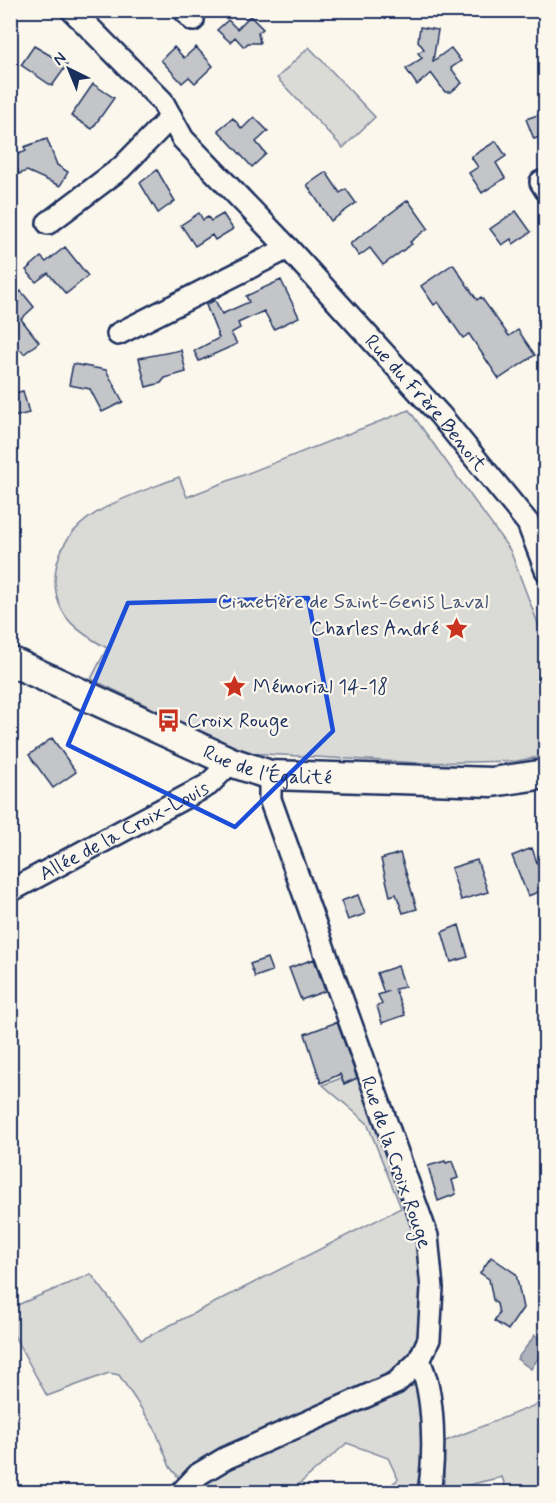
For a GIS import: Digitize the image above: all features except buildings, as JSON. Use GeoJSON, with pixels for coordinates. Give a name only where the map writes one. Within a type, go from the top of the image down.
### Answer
{"type":"FeatureCollection","features":[{"type":"Feature","properties":{"kind":"street","name":"Rue du Frère Benoit"},"geometry":{"type":"LineString","coordinates":[[72,10],[162,100],[183,139],[288,248],[440,415],[528,523],[546,570]]}},
{"type":"Feature","properties":{"kind":"street"},"geometry":{"type":"LineString","coordinates":[[48,223],[121,168],[171,117]]}},
{"type":"Feature","properties":{"kind":"street"},"geometry":{"type":"LineString","coordinates":[[118,334],[288,248]]}},
{"type":"Feature","properties":{"kind":"street","name":"Rue de l'Égalité"},"geometry":{"type":"LineString","coordinates":[[10,661],[231,762],[270,775],[492,782],[546,774]]}},
{"type":"Feature","properties":{"kind":"street","name":"Allée de la Croix-Louis"},"geometry":{"type":"LineString","coordinates":[[10,891],[208,785],[231,762]]}},
{"type":"Feature","properties":{"kind":"street","name":"Rue de la Croix Rouge"},"geometry":{"type":"LineString","coordinates":[[182,1492],[199,1474],[226,1458],[396,1383],[419,1361],[429,1339],[432,1288],[427,1236],[270,799],[270,775]]}},
{"type":"Feature","properties":{"kind":"street"},"geometry":{"type":"LineString","coordinates":[[419,1361],[427,1376],[431,1407],[429,1492]]}},
{"type":"Feature","properties":{"kind":"highlighted area"},"geometry":{"type":"Polygon","coordinates":[[[308,598],[333,731],[235,827],[68,745],[128,603],[308,598]]]}},
{"type":"Feature","properties":{"kind":"green space"},"geometry":{"type":"Polygon","coordinates":[[[309,47],[375,117],[343,148],[277,78],[309,47]]]}},
{"type":"Feature","properties":{"kind":"green space","name":"Cimetière de Saint-Genis Laval"},"geometry":{"type":"Polygon","coordinates":[[[409,410],[510,550],[545,642],[545,756],[517,761],[418,763],[246,753],[91,679],[107,648],[70,622],[59,604],[55,580],[59,557],[68,539],[81,524],[118,501],[179,477],[187,497],[409,410]]]}},
{"type":"Feature","properties":{"kind":"green space"},"geometry":{"type":"Polygon","coordinates":[[[358,1077],[398,1169],[419,1235],[424,1268],[425,1300],[421,1333],[414,1351],[394,1375],[185,1477],[178,1477],[170,1467],[155,1429],[119,1375],[109,1373],[47,1396],[11,1330],[10,1308],[91,1274],[141,1340],[401,1208],[367,1123],[323,1085],[341,1078],[344,1084],[358,1077]]]}},
{"type":"Feature","properties":{"kind":"green space"},"geometry":{"type":"Polygon","coordinates":[[[419,1385],[423,1388],[424,1492],[383,1492],[398,1479],[388,1458],[347,1443],[290,1492],[193,1492],[211,1476],[407,1387],[419,1385]]]}},
{"type":"Feature","properties":{"kind":"green space"},"geometry":{"type":"Polygon","coordinates":[[[545,1401],[545,1492],[507,1492],[502,1477],[448,1490],[444,1487],[443,1442],[545,1401]]]}},
{"type":"Feature","properties":{"kind":"shaded area"},"geometry":{"type":"Polygon","coordinates":[[[535,1335],[545,1342],[545,1348],[531,1369],[517,1359],[535,1335]]]}},
{"type":"Feature","properties":{"kind":"place","name":"Charles André"},"geometry":{"type":"Point","coordinates":[457,628]}},
{"type":"Feature","properties":{"kind":"place","name":"Mémorial 14-18"},"geometry":{"type":"Point","coordinates":[235,686]}},
{"type":"Feature","properties":{"kind":"place","name":"Croix Rouge"},"geometry":{"type":"Point","coordinates":[169,720]}}]}
